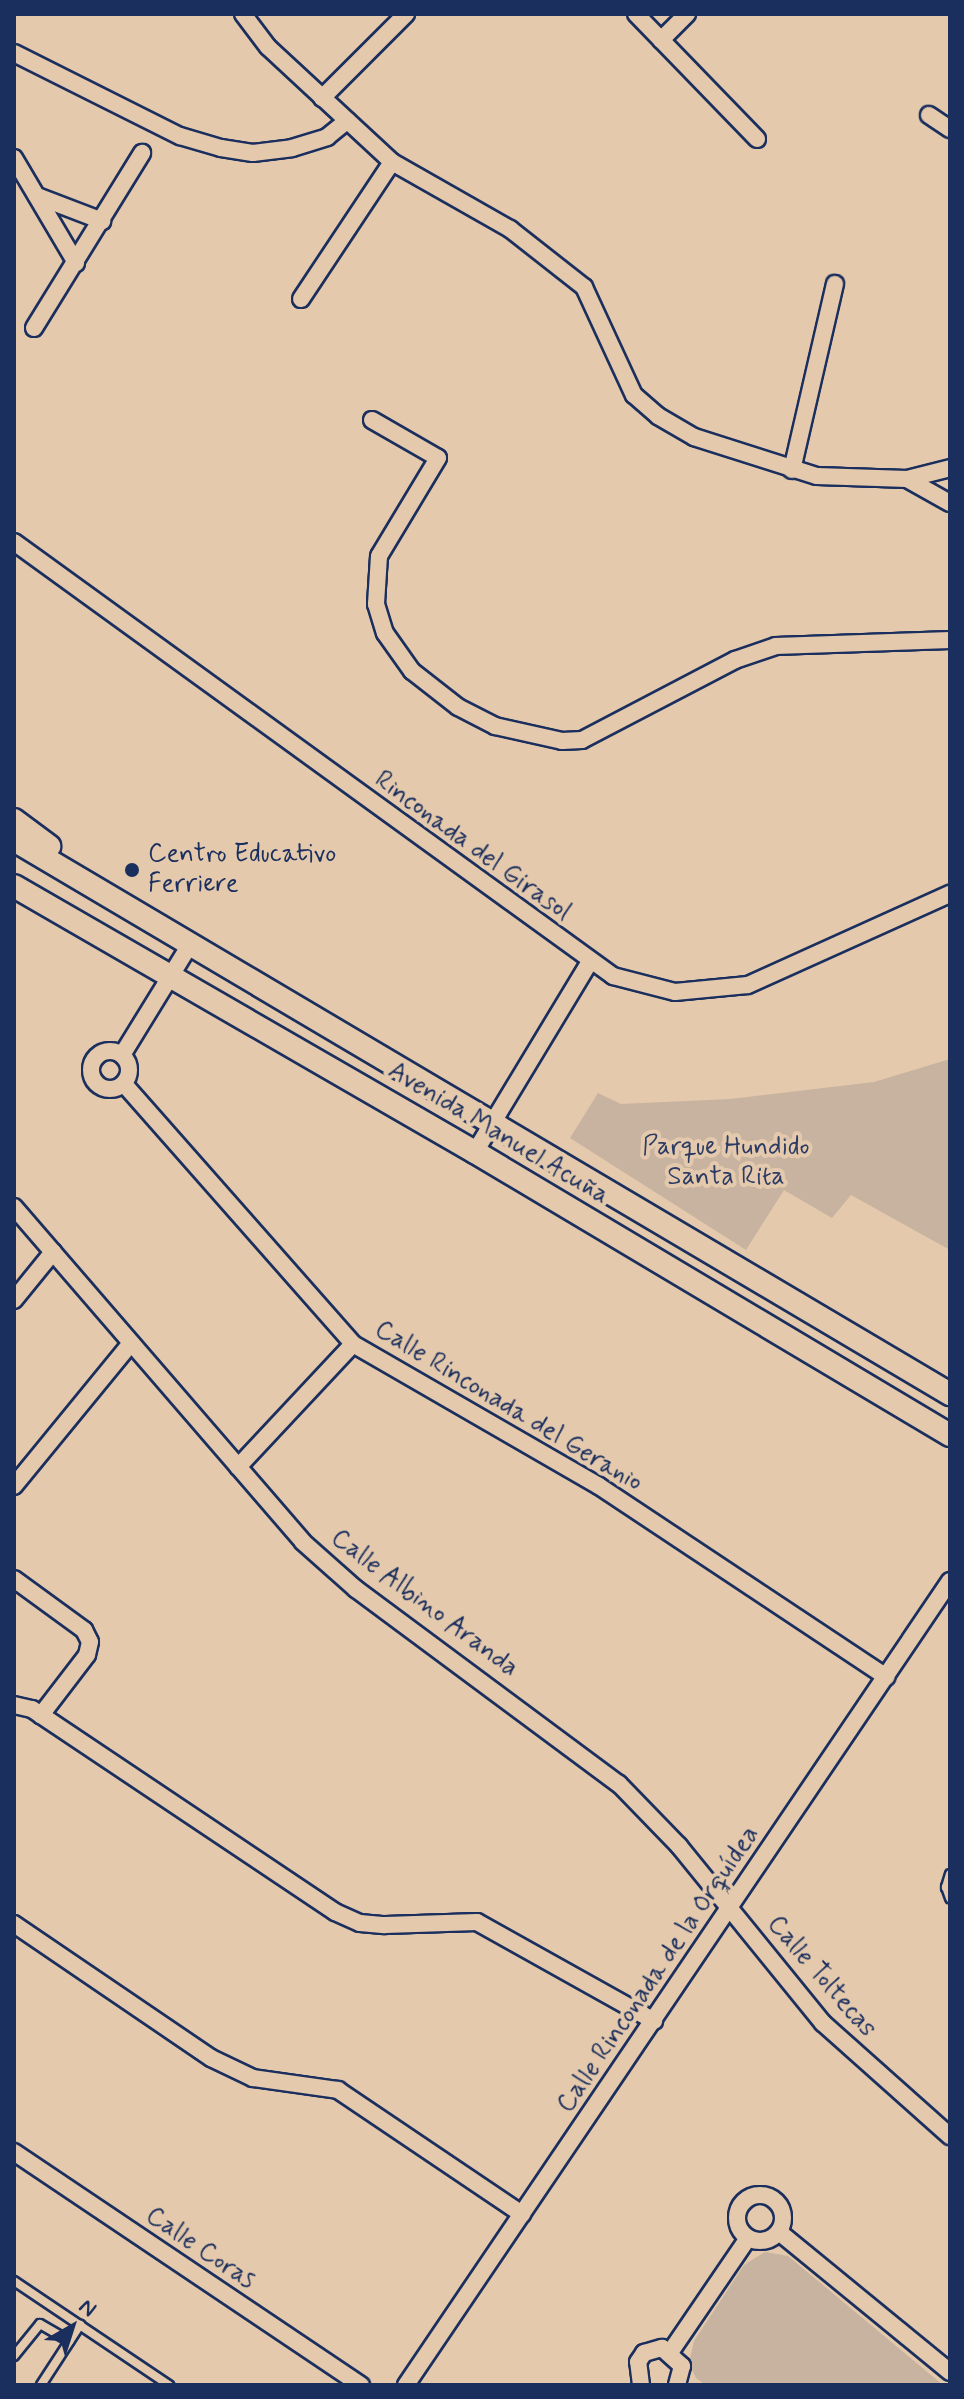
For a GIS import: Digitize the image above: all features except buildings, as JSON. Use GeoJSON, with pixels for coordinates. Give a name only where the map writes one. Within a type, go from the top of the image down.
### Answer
{"type":"FeatureCollection","features":[{"type":"Feature","properties":{"kind":"street"},"geometry":{"type":"LineString","coordinates":[[243,14],[268,47],[392,162],[510,229],[584,287],[634,395],[658,416],[694,437],[817,476],[907,479],[950,468]]}},
{"type":"Feature","properties":{"kind":"street"},"geometry":{"type":"LineString","coordinates":[[322,98],[406,14]]}},
{"type":"Feature","properties":{"kind":"street"},"geometry":{"type":"LineString","coordinates":[[636,14],[757,139]]}},
{"type":"Feature","properties":{"kind":"street"},"geometry":{"type":"LineString","coordinates":[[661,40],[687,14]]}},
{"type":"Feature","properties":{"kind":"street"},"geometry":{"type":"LineString","coordinates":[[14,53],[180,136],[221,148],[253,153],[292,148],[327,137],[347,121]]}},
{"type":"Feature","properties":{"kind":"street"},"geometry":{"type":"LineString","coordinates":[[929,115],[950,129]]}},
{"type":"Feature","properties":{"kind":"street"},"geometry":{"type":"LineString","coordinates":[[34,328],[142,153]]}},
{"type":"Feature","properties":{"kind":"street"},"geometry":{"type":"LineString","coordinates":[[14,158],[76,263]]}},
{"type":"Feature","properties":{"kind":"street"},"geometry":{"type":"LineString","coordinates":[[301,299],[392,162]]}},
{"type":"Feature","properties":{"kind":"street"},"geometry":{"type":"LineString","coordinates":[[37,196],[102,221]]}},
{"type":"Feature","properties":{"kind":"street"},"geometry":{"type":"LineString","coordinates":[[792,470],[835,284]]}},
{"type":"Feature","properties":{"kind":"street"},"geometry":{"type":"LineString","coordinates":[[372,420],[438,458],[379,556],[376,604],[385,633],[412,671],[458,707],[495,726],[562,741],[582,740],[735,660],[776,646],[950,640]]}},
{"type":"Feature","properties":{"kind":"street"},"geometry":{"type":"LineString","coordinates":[[907,479],[950,503]]}},
{"type":"Feature","properties":{"kind":"street","name":"Rinconada del Girasol"},"geometry":{"type":"LineString","coordinates":[[14,542],[589,963],[613,976],[675,992],[748,985],[950,894]]}},
{"type":"Feature","properties":{"kind":"street"},"geometry":{"type":"LineString","coordinates":[[14,820],[117,898]]}},
{"type":"Feature","properties":{"kind":"street"},"geometry":{"type":"LineString","coordinates":[[14,840],[117,898]]}},
{"type":"Feature","properties":{"kind":"street","name":"Avenida Manuel Acuña"},"geometry":{"type":"LineString","coordinates":[[14,886],[475,1152],[950,1435]]}},
{"type":"Feature","properties":{"kind":"street","name":"Avenida Manuel Acuña"},"geometry":{"type":"LineString","coordinates":[[117,898],[950,1394]]}},
{"type":"Feature","properties":{"kind":"street"},"geometry":{"type":"LineString","coordinates":[[122,1055],[191,943]]}},
{"type":"Feature","properties":{"kind":"street"},"geometry":{"type":"LineString","coordinates":[[475,1152],[589,963]]}},
{"type":"Feature","properties":{"kind":"street"},"geometry":{"type":"LineString","coordinates":[[104,1052],[122,1055],[129,1069],[124,1084],[116,1089],[98,1085],[91,1067],[104,1052]]}},
{"type":"Feature","properties":{"kind":"street","name":"Calle Rinconada del Geranio"},"geometry":{"type":"LineString","coordinates":[[124,1084],[353,1344],[599,1486],[886,1677]]}},
{"type":"Feature","properties":{"kind":"street","name":"Calle Albino Aranda"},"geometry":{"type":"LineString","coordinates":[[14,1207],[303,1542],[356,1589],[619,1784],[731,1909]]}},
{"type":"Feature","properties":{"kind":"street"},"geometry":{"type":"LineString","coordinates":[[14,1300],[53,1252]]}},
{"type":"Feature","properties":{"kind":"street"},"geometry":{"type":"LineString","coordinates":[[14,1486],[131,1343]]}},
{"type":"Feature","properties":{"kind":"street"},"geometry":{"type":"LineString","coordinates":[[238,1467],[353,1344]]}},
{"type":"Feature","properties":{"kind":"street"},"geometry":{"type":"LineString","coordinates":[[14,1579],[84,1630],[90,1642],[87,1655],[41,1715]]}},
{"type":"Feature","properties":{"kind":"street","name":"Calle Rinconada de la Orquídea"},"geometry":{"type":"LineString","coordinates":[[406,2385],[731,1909],[950,1581]]}},
{"type":"Feature","properties":{"kind":"street"},"geometry":{"type":"LineString","coordinates":[[14,1705],[41,1715],[335,1912],[360,1923],[385,1925],[444,1919],[477,1922],[654,2021]]}},
{"type":"Feature","properties":{"kind":"street","name":"Calle Toltecas"},"geometry":{"type":"LineString","coordinates":[[731,1909],[823,2023],[950,2136]]}},
{"type":"Feature","properties":{"kind":"street"},"geometry":{"type":"LineString","coordinates":[[14,1924],[211,2058],[253,2078],[338,2090],[522,2214]]}},
{"type":"Feature","properties":{"kind":"street","name":"Calle Coras"},"geometry":{"type":"LineString","coordinates":[[14,2152],[361,2385]]}},
{"type":"Feature","properties":{"kind":"street"},"geometry":{"type":"LineString","coordinates":[[755,2195],[766,2196],[782,2210],[779,2232],[765,2241],[748,2238],[740,2230],[738,2209],[755,2195]]}},
{"type":"Feature","properties":{"kind":"street"},"geometry":{"type":"LineString","coordinates":[[779,2232],[950,2372]]}},
{"type":"Feature","properties":{"kind":"street"},"geometry":{"type":"LineString","coordinates":[[671,2351],[748,2238]]}},
{"type":"Feature","properties":{"kind":"street"},"geometry":{"type":"LineString","coordinates":[[641,2385],[636,2371],[644,2353],[662,2348],[671,2351],[682,2366],[679,2385]]}},
{"type":"Feature","properties":{"kind":"lane"},"geometry":{"type":"LineString","coordinates":[[950,1874],[946,1887],[950,1898]]}},
{"type":"Feature","properties":{"kind":"lane"},"geometry":{"type":"LineString","coordinates":[[14,2281],[169,2385]]}},
{"type":"Feature","properties":{"kind":"lane"},"geometry":{"type":"LineString","coordinates":[[14,2356],[40,2324],[70,2341]]}},
{"type":"Feature","properties":{"kind":"lane"},"geometry":{"type":"LineString","coordinates":[[41,2385],[80,2325]]}},
{"type":"Feature","properties":{"kind":"green space","name":"Parque Hundido Santa Rita"},"geometry":{"type":"Polygon","coordinates":[[[950,1059],[950,1250],[851,1195],[832,1218],[784,1190],[746,1250],[570,1138],[598,1093],[621,1104],[730,1099],[874,1082],[950,1059]]]}},
{"type":"Feature","properties":{"kind":"green space"},"geometry":{"type":"Polygon","coordinates":[[[765,2252],[788,2256],[943,2385],[706,2385],[696,2378],[689,2363],[694,2341],[744,2265],[765,2252]]]}},
{"type":"Feature","properties":{"kind":"place","name":"Centro Educativo Ferriere"},"geometry":{"type":"Point","coordinates":[132,870]}}]}
